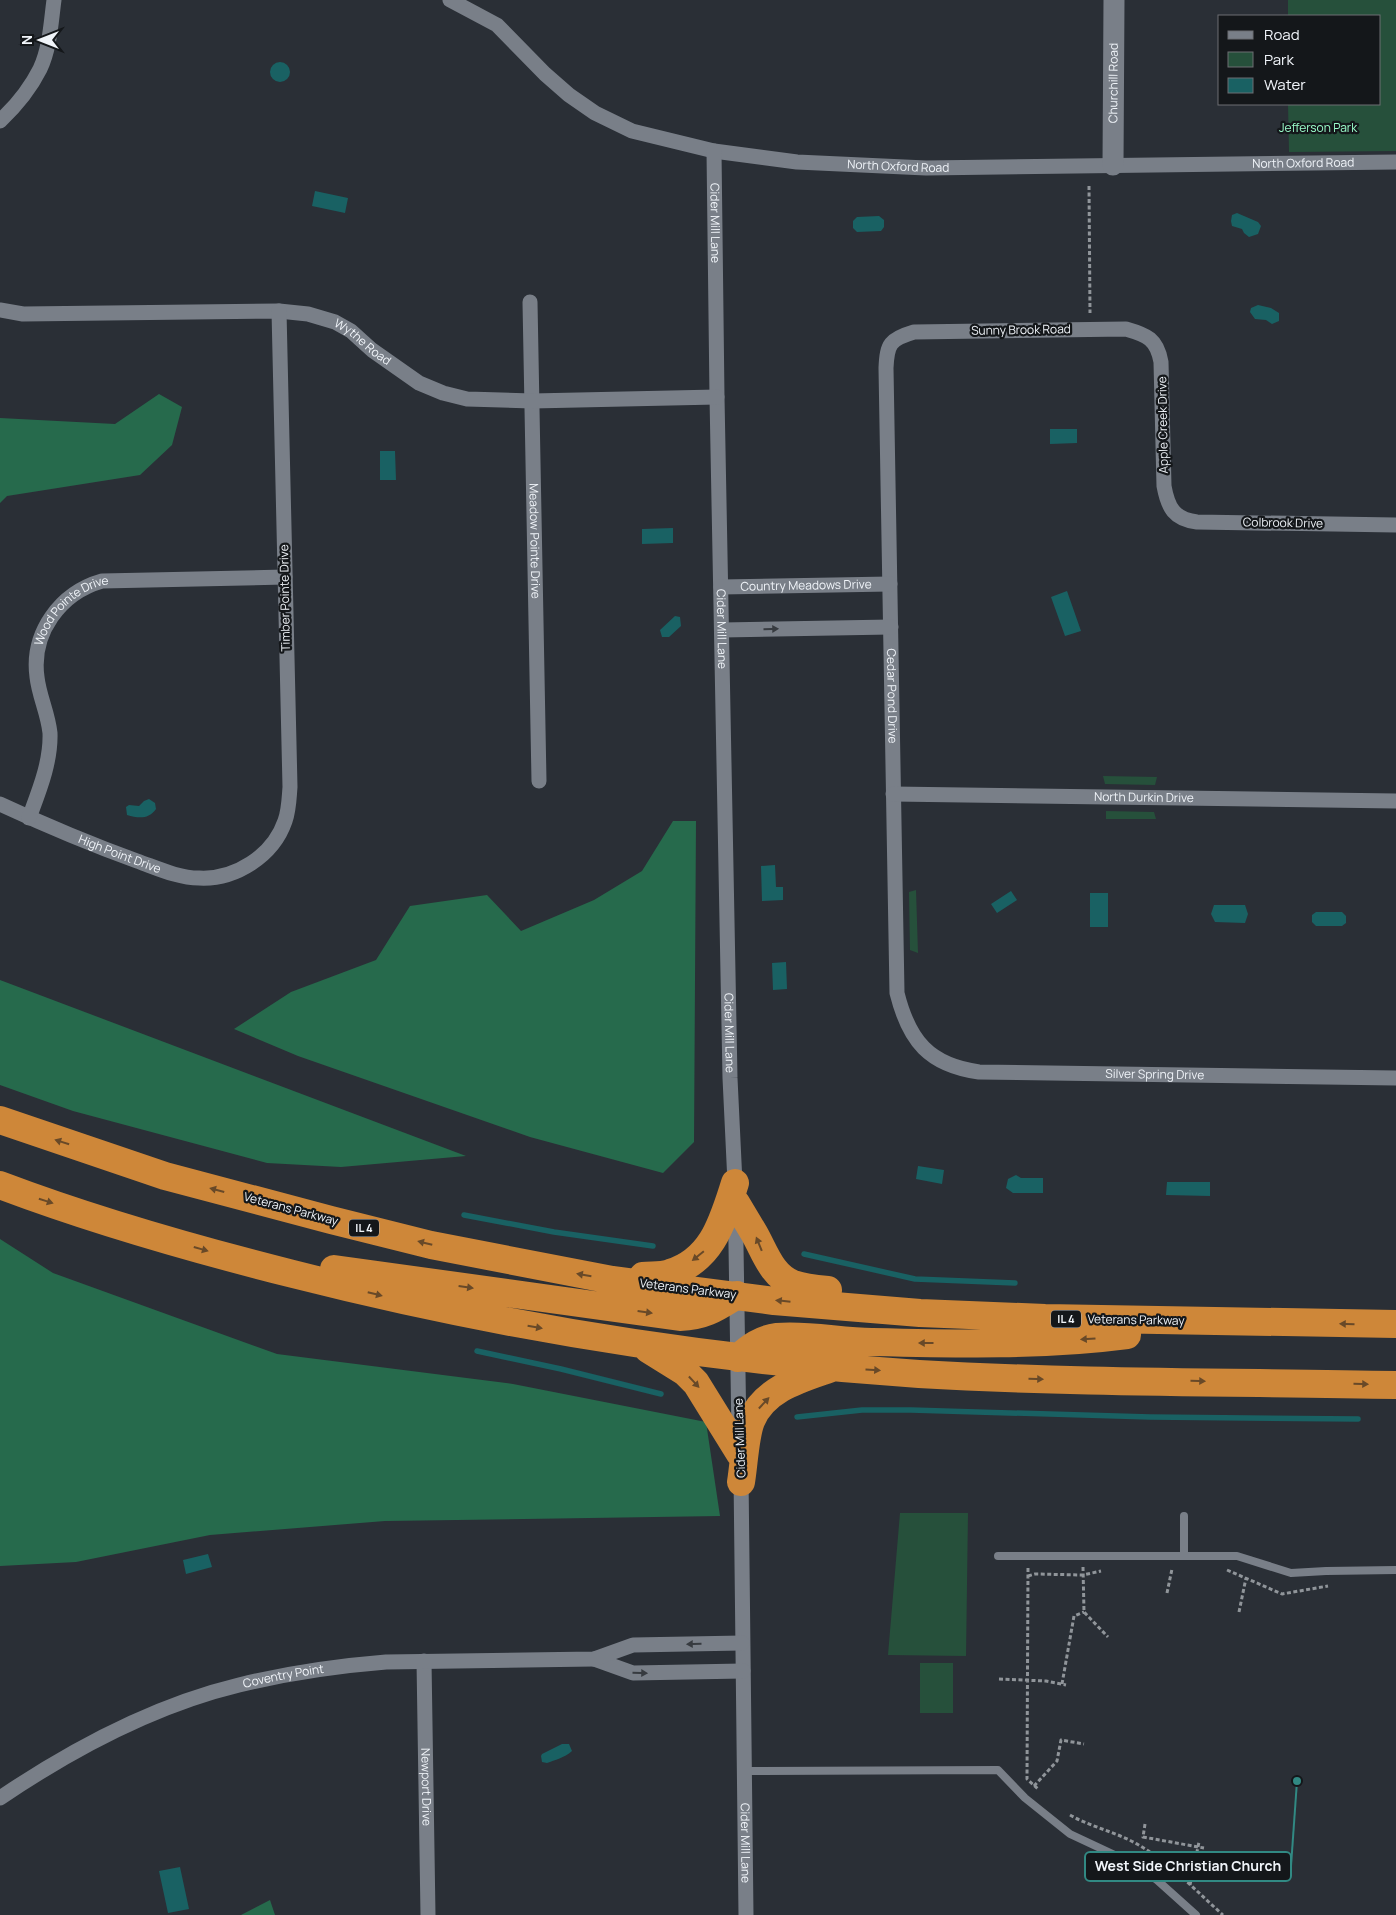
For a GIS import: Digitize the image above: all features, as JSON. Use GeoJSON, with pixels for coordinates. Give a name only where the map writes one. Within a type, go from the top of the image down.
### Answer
{"type":"FeatureCollection","features":[{"type":"Feature","properties":{"kind":"highway","name":"Veterans Parkway"},"geometry":{"type":"LineString","coordinates":[[0,1120],[165,1176],[331,1220],[431,1245],[612,1280],[805,1304],[920,1313],[1188,1322],[1396,1324]]}},
{"type":"Feature","properties":{"kind":"highway"},"geometry":{"type":"LineString","coordinates":[[0,1185],[134,1230],[244,1261],[388,1297],[497,1320],[640,1344],[738,1358],[833,1367],[992,1378],[1396,1385]]}},
{"type":"Feature","properties":{"kind":"highway"},"geometry":{"type":"LineString","coordinates":[[612,1280],[670,1273],[698,1257],[716,1237],[735,1193]]}},
{"type":"Feature","properties":{"kind":"highway"},"geometry":{"type":"LineString","coordinates":[[735,1193],[768,1262],[791,1283],[803,1287],[843,1291],[1011,1302],[1045,1318]]}},
{"type":"Feature","properties":{"kind":"highway"},"geometry":{"type":"LineString","coordinates":[[244,1261],[342,1270],[680,1316],[694,1316],[707,1313],[737,1295]]}},
{"type":"Feature","properties":{"kind":"highway"},"geometry":{"type":"LineString","coordinates":[[738,1358],[756,1343],[776,1337],[867,1342],[990,1344],[1114,1337],[1156,1332],[1188,1322]]}},
{"type":"Feature","properties":{"kind":"highway"},"geometry":{"type":"LineString","coordinates":[[640,1344],[685,1372],[696,1383],[740,1454]]}},
{"type":"Feature","properties":{"kind":"highway"},"geometry":{"type":"LineString","coordinates":[[741,1482],[751,1422],[758,1410],[774,1392],[833,1367]]}},
{"type":"Feature","properties":{"kind":"street"},"geometry":{"type":"LineString","coordinates":[[0,121],[18,105],[40,68],[47,44],[54,0]]}},
{"type":"Feature","properties":{"kind":"street","name":"North Oxford Road"},"geometry":{"type":"LineString","coordinates":[[450,0],[468,8],[497,26],[545,74],[569,95],[595,113],[632,130],[714,151],[797,162],[926,168],[1396,162]]}},
{"type":"Feature","properties":{"kind":"street","name":"Churchill Road"},"geometry":{"type":"LineString","coordinates":[[1113,166],[1114,0]]}},
{"type":"Feature","properties":{"kind":"street","name":"Cider Mill Lane"},"geometry":{"type":"LineString","coordinates":[[714,151],[729,1068],[735,1193],[741,1482],[746,1915]]}},
{"type":"Feature","properties":{"kind":"street","name":"Meadow Pointe Drive"},"geometry":{"type":"LineString","coordinates":[[530,302],[539,781]]}},
{"type":"Feature","properties":{"kind":"street","name":"Wythe Road"},"geometry":{"type":"LineString","coordinates":[[0,310],[24,314],[279,310],[308,314],[335,322],[351,331],[398,370],[419,383],[443,393],[467,399],[532,401],[717,397]]}},
{"type":"Feature","properties":{"kind":"street","name":"Timber Pointe Drive"},"geometry":{"type":"LineString","coordinates":[[244,868],[262,855],[276,840],[285,822],[289,804],[279,310]]}},
{"type":"Feature","properties":{"kind":"street","name":"Sunny Brook Road"},"geometry":{"type":"LineString","coordinates":[[889,338],[914,332],[1126,329],[1139,333],[1155,333]]}},
{"type":"Feature","properties":{"kind":"street","name":"Apple Creek Drive"},"geometry":{"type":"LineString","coordinates":[[1155,333],[1161,362],[1164,486],[1168,516]]}},
{"type":"Feature","properties":{"kind":"street","name":"Cedar Pond Drive"},"geometry":{"type":"LineString","coordinates":[[889,338],[886,368],[897,993],[902,1014],[910,1031],[922,1046]]}},
{"type":"Feature","properties":{"kind":"street","name":"Colbrook Drive"},"geometry":{"type":"LineString","coordinates":[[1168,516],[1197,522],[1396,525]]}},
{"type":"Feature","properties":{"kind":"street","name":"Wood Pointe Drive"},"geometry":{"type":"LineString","coordinates":[[29,818],[44,774],[49,752],[50,732],[40,692],[36,659],[41,636],[61,605],[76,592],[88,585],[102,582],[285,577]]}},
{"type":"Feature","properties":{"kind":"street","name":"Country Meadows Drive"},"geometry":{"type":"LineString","coordinates":[[721,587],[890,584]]}},
{"type":"Feature","properties":{"kind":"street"},"geometry":{"type":"LineString","coordinates":[[722,630],[891,627]]}},
{"type":"Feature","properties":{"kind":"street","name":"North Durkin Drive"},"geometry":{"type":"LineString","coordinates":[[894,794],[1396,801]]}},
{"type":"Feature","properties":{"kind":"street","name":"High Point Drive"},"geometry":{"type":"LineString","coordinates":[[0,804],[90,844],[168,872],[197,878],[212,878],[228,875],[244,868]]}},
{"type":"Feature","properties":{"kind":"street","name":"Silver Spring Drive"},"geometry":{"type":"LineString","coordinates":[[922,1046],[935,1059],[950,1066],[979,1072],[1396,1078]]}},
{"type":"Feature","properties":{"kind":"street","name":"Coventry Point"},"geometry":{"type":"LineString","coordinates":[[0,1798],[38,1772],[77,1750],[178,1704],[238,1685],[309,1671],[352,1665],[424,1660],[594,1659],[633,1645],[742,1643]]}},
{"type":"Feature","properties":{"kind":"street","name":"Coventry Point"},"geometry":{"type":"LineString","coordinates":[[594,1659],[633,1673],[743,1671]]}},
{"type":"Feature","properties":{"kind":"street","name":"Newport Drive"},"geometry":{"type":"LineString","coordinates":[[424,1660],[428,1915]]}},
{"type":"Feature","properties":{"kind":"lane"},"geometry":{"type":"LineString","coordinates":[[1184,1516],[1184,1555]]}},
{"type":"Feature","properties":{"kind":"lane"},"geometry":{"type":"LineString","coordinates":[[998,1556],[1237,1556],[1291,1573],[1396,1570]]}},
{"type":"Feature","properties":{"kind":"lane"},"geometry":{"type":"LineString","coordinates":[[745,1771],[998,1770],[1025,1798],[1070,1834],[1134,1864],[1157,1880],[1196,1915]]}},
{"type":"Feature","properties":{"kind":"path"},"geometry":{"type":"LineString","coordinates":[[1089,186],[1090,317]]}},
{"type":"Feature","properties":{"kind":"path"},"geometry":{"type":"LineString","coordinates":[[1084,1566],[1084,1612],[1108,1637]]}},
{"type":"Feature","properties":{"kind":"path"},"geometry":{"type":"LineString","coordinates":[[1028,1567],[1028,1779],[1040,1792]]}},
{"type":"Feature","properties":{"kind":"path"},"geometry":{"type":"LineString","coordinates":[[1028,1576],[1035,1574],[1084,1575],[1109,1569]]}},
{"type":"Feature","properties":{"kind":"path"},"geometry":{"type":"LineString","coordinates":[[1163,1569],[1180,1569]]}},
{"type":"Feature","properties":{"kind":"path"},"geometry":{"type":"LineString","coordinates":[[1167,1593],[1172,1569]]}},
{"type":"Feature","properties":{"kind":"path"},"geometry":{"type":"LineString","coordinates":[[1225,1569],[1282,1594],[1336,1584]]}},
{"type":"Feature","properties":{"kind":"path"},"geometry":{"type":"LineString","coordinates":[[1240,1612],[1246,1578]]}},
{"type":"Feature","properties":{"kind":"path"},"geometry":{"type":"LineString","coordinates":[[999,1680],[1046,1681],[1064,1685],[1074,1616],[1084,1612]]}},
{"type":"Feature","properties":{"kind":"path"},"geometry":{"type":"LineString","coordinates":[[1034,1786],[1057,1762],[1061,1740],[1084,1744]]}},
{"type":"Feature","properties":{"kind":"path"},"geometry":{"type":"LineString","coordinates":[[1063,1811],[1076,1819],[1136,1844],[1165,1863],[1223,1915]]}},
{"type":"Feature","properties":{"kind":"path"},"geometry":{"type":"LineString","coordinates":[[1145,1824],[1143,1837],[1204,1848]]}},
{"type":"Feature","properties":{"kind":"path"},"geometry":{"type":"LineString","coordinates":[[1179,1844],[1180,1839]]}},
{"type":"Feature","properties":{"kind":"path"},"geometry":{"type":"LineString","coordinates":[[1190,1885],[1199,1842]]}},
{"type":"Feature","properties":{"kind":"green space","name":"Jefferson Park"},"geometry":{"type":"Polygon","coordinates":[[[1288,0],[1396,0],[1396,151],[1289,152],[1288,105],[1381,105],[1381,15],[1288,15],[1288,0]]]}},
{"type":"Feature","properties":{"kind":"green space"},"geometry":{"type":"Polygon","coordinates":[[[159,394],[182,407],[172,445],[140,475],[7,496],[0,503],[0,418],[115,424],[159,394]]]}},
{"type":"Feature","properties":{"kind":"green space"},"geometry":{"type":"Polygon","coordinates":[[[1103,776],[1157,777],[1155,785],[1105,784],[1103,776]]]}},
{"type":"Feature","properties":{"kind":"green space"},"geometry":{"type":"Polygon","coordinates":[[[1106,811],[1154,812],[1156,819],[1106,819],[1106,811]]]}},
{"type":"Feature","properties":{"kind":"green space"},"geometry":{"type":"Polygon","coordinates":[[[673,821],[696,821],[694,1142],[663,1173],[530,1137],[298,1056],[234,1029],[291,992],[376,960],[410,906],[487,895],[521,931],[594,900],[642,871],[673,821]]]}},
{"type":"Feature","properties":{"kind":"green space"},"geometry":{"type":"Polygon","coordinates":[[[916,890],[918,953],[910,950],[909,892],[916,890]]]}},
{"type":"Feature","properties":{"kind":"green space"},"geometry":{"type":"Polygon","coordinates":[[[0,980],[466,1156],[341,1167],[267,1163],[73,1111],[0,1085],[0,980]]]}},
{"type":"Feature","properties":{"kind":"green space"},"geometry":{"type":"Polygon","coordinates":[[[0,1239],[53,1273],[277,1354],[513,1384],[706,1422],[720,1516],[385,1521],[210,1535],[76,1562],[0,1566],[0,1239]]]}},
{"type":"Feature","properties":{"kind":"green space"},"geometry":{"type":"Polygon","coordinates":[[[900,1513],[968,1513],[966,1656],[888,1655],[900,1513]]]}},
{"type":"Feature","properties":{"kind":"green space"},"geometry":{"type":"Polygon","coordinates":[[[920,1663],[953,1663],[953,1713],[920,1713],[920,1663]]]}},
{"type":"Feature","properties":{"kind":"green space"},"geometry":{"type":"Polygon","coordinates":[[[270,1900],[275,1915],[241,1915],[270,1900]]]}},
{"type":"Feature","properties":{"kind":"water"},"geometry":{"type":"Polygon","coordinates":[[[276,62],[284,62],[290,68],[290,76],[284,82],[276,82],[270,76],[270,68],[276,62]]]}},
{"type":"Feature","properties":{"kind":"water"},"geometry":{"type":"Polygon","coordinates":[[[315,191],[348,198],[345,213],[312,206],[315,191]]]}},
{"type":"Feature","properties":{"kind":"water"},"geometry":{"type":"Polygon","coordinates":[[[1237,213],[1258,222],[1261,226],[1258,234],[1249,237],[1242,229],[1232,226],[1232,215],[1237,213]]]}},
{"type":"Feature","properties":{"kind":"water"},"geometry":{"type":"Polygon","coordinates":[[[879,216],[884,220],[884,227],[881,231],[857,232],[853,228],[853,221],[857,217],[879,216]]]}},
{"type":"Feature","properties":{"kind":"water"},"geometry":{"type":"Polygon","coordinates":[[[1258,305],[1271,308],[1279,313],[1279,321],[1272,324],[1266,320],[1255,319],[1250,312],[1251,308],[1258,305]]]}},
{"type":"Feature","properties":{"kind":"water"},"geometry":{"type":"Polygon","coordinates":[[[1050,429],[1077,429],[1077,443],[1050,444],[1050,429]]]}},
{"type":"Feature","properties":{"kind":"water"},"geometry":{"type":"Polygon","coordinates":[[[380,451],[395,451],[396,480],[380,480],[380,451]]]}},
{"type":"Feature","properties":{"kind":"water"},"geometry":{"type":"Polygon","coordinates":[[[673,528],[673,543],[642,544],[642,529],[673,528]]]}},
{"type":"Feature","properties":{"kind":"water"},"geometry":{"type":"Polygon","coordinates":[[[1067,591],[1081,631],[1065,636],[1051,597],[1067,591]]]}},
{"type":"Feature","properties":{"kind":"water"},"geometry":{"type":"Polygon","coordinates":[[[675,616],[680,617],[681,626],[669,637],[662,637],[660,630],[675,616]]]}},
{"type":"Feature","properties":{"kind":"water"},"geometry":{"type":"Polygon","coordinates":[[[149,799],[155,803],[156,809],[153,813],[146,817],[127,815],[126,807],[129,805],[139,806],[149,799]]]}},
{"type":"Feature","properties":{"kind":"water"},"geometry":{"type":"Polygon","coordinates":[[[775,865],[776,887],[783,887],[783,900],[762,901],[761,866],[775,865]]]}},
{"type":"Feature","properties":{"kind":"water"},"geometry":{"type":"Polygon","coordinates":[[[1011,891],[1017,900],[997,913],[991,904],[1011,891]]]}},
{"type":"Feature","properties":{"kind":"water"},"geometry":{"type":"Polygon","coordinates":[[[1090,893],[1108,893],[1108,927],[1090,927],[1090,893]]]}},
{"type":"Feature","properties":{"kind":"water"},"geometry":{"type":"Polygon","coordinates":[[[1214,905],[1245,905],[1248,914],[1245,923],[1215,922],[1211,914],[1214,905]]]}},
{"type":"Feature","properties":{"kind":"water"},"geometry":{"type":"Polygon","coordinates":[[[1316,912],[1342,912],[1346,916],[1346,923],[1342,926],[1316,926],[1312,922],[1312,915],[1316,912]]]}},
{"type":"Feature","properties":{"kind":"water"},"geometry":{"type":"Polygon","coordinates":[[[786,962],[787,989],[773,990],[772,963],[786,962]]]}},
{"type":"Feature","properties":{"kind":"water"},"geometry":{"type":"Polygon","coordinates":[[[918,1166],[944,1170],[942,1184],[916,1179],[918,1166]]]}},
{"type":"Feature","properties":{"kind":"water"},"geometry":{"type":"Polygon","coordinates":[[[1016,1175],[1021,1178],[1043,1178],[1043,1193],[1013,1193],[1006,1188],[1008,1179],[1016,1175]]]}},
{"type":"Feature","properties":{"kind":"water"},"geometry":{"type":"Polygon","coordinates":[[[1167,1182],[1210,1182],[1210,1196],[1166,1195],[1167,1182]]]}},
{"type":"Feature","properties":{"kind":"water"},"geometry":{"type":"Polygon","coordinates":[[[208,1554],[212,1567],[186,1574],[183,1560],[208,1554]]]}},
{"type":"Feature","properties":{"kind":"water"},"geometry":{"type":"Polygon","coordinates":[[[562,1744],[569,1744],[572,1751],[556,1760],[547,1763],[542,1762],[542,1754],[562,1744]]]}},
{"type":"Feature","properties":{"kind":"water"},"geometry":{"type":"Polygon","coordinates":[[[180,1867],[189,1909],[168,1913],[159,1871],[180,1867]]]}},
{"type":"Feature","properties":{"kind":"waterway"},"geometry":{"type":"LineString","coordinates":[[464,1215],[554,1232],[653,1246]]}},
{"type":"Feature","properties":{"kind":"waterway"},"geometry":{"type":"LineString","coordinates":[[804,1254],[915,1279],[1015,1283]]}},
{"type":"Feature","properties":{"kind":"waterway"},"geometry":{"type":"LineString","coordinates":[[477,1351],[561,1369],[661,1394]]}},
{"type":"Feature","properties":{"kind":"waterway"},"geometry":{"type":"LineString","coordinates":[[797,1417],[862,1410],[911,1410],[1150,1417],[1358,1419]]}},
{"type":"Feature","properties":{"kind":"place","name":"West Side Christian Church"},"geometry":{"type":"Point","coordinates":[1297,1781]}}]}
